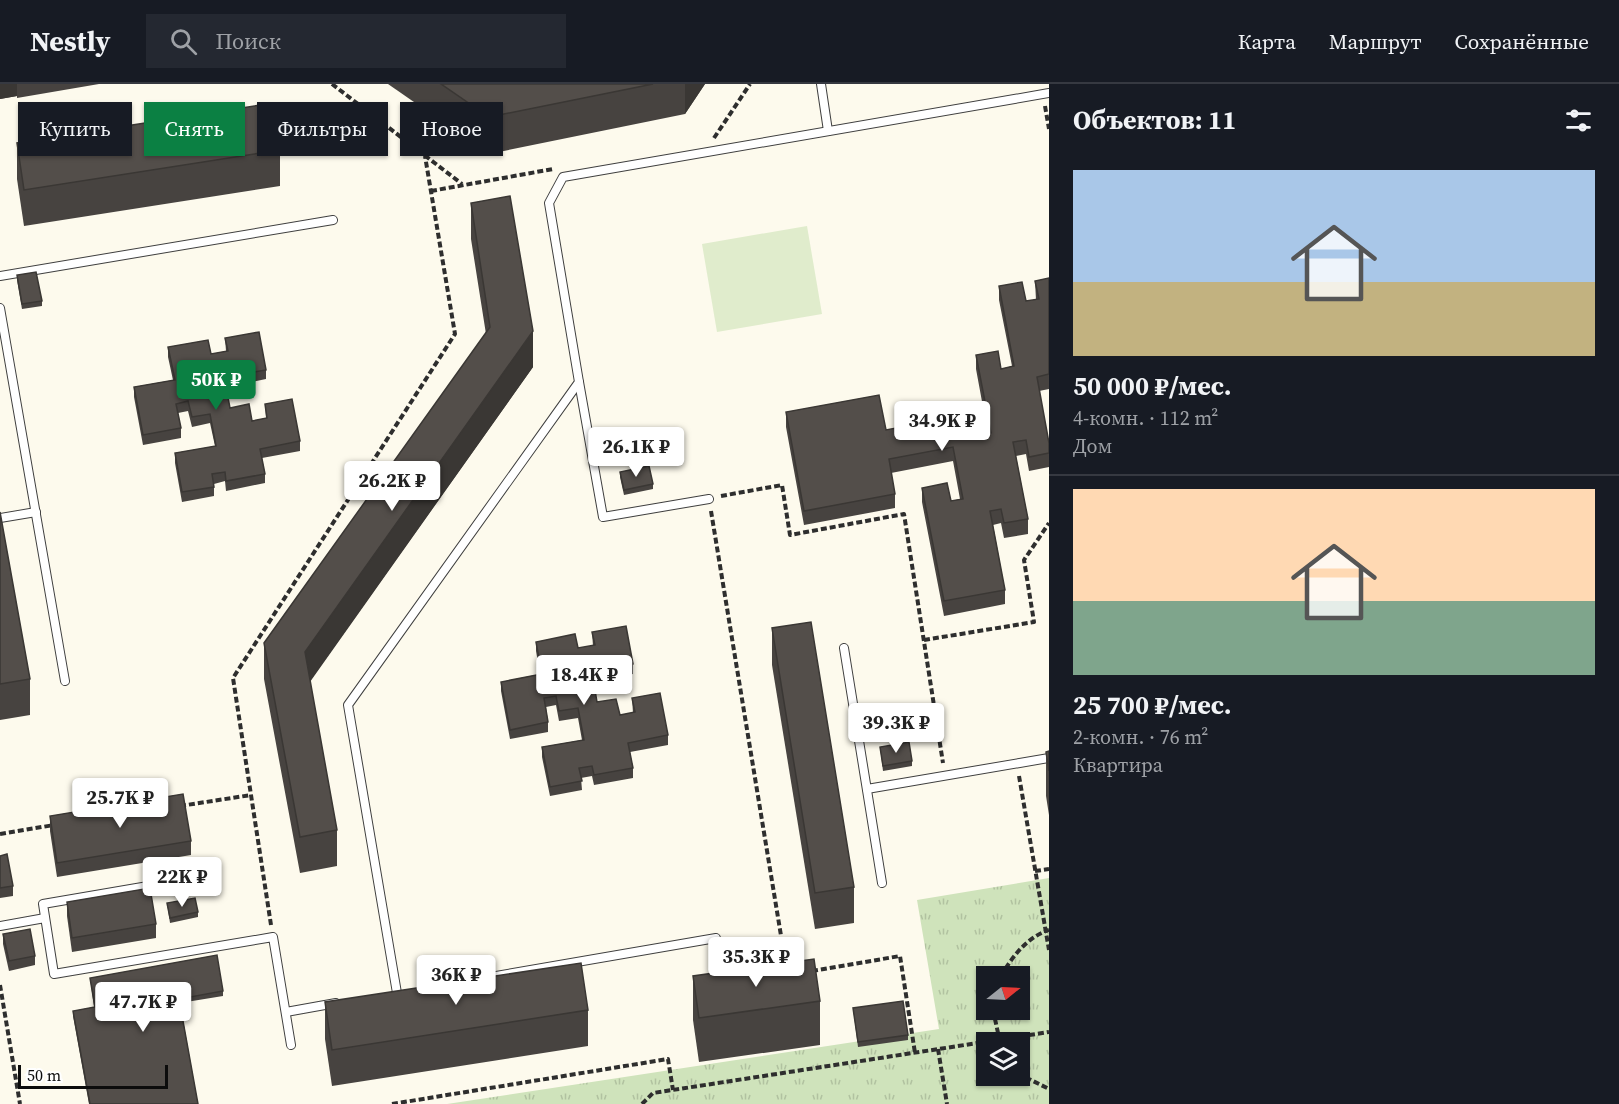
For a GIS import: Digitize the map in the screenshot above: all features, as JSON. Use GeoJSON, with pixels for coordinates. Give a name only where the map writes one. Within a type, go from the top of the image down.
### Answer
{"type":"FeatureCollection","features":[{"type":"Feature","properties":{"kind":"lane"},"geometry":{"type":"LineString","coordinates":[[821,84],[828,131]]}},
{"type":"Feature","properties":{"kind":"lane"},"geometry":{"type":"LineString","coordinates":[[709,499],[603,517],[549,203],[563,177],[1049,93]]}},
{"type":"Feature","properties":{"kind":"lane"},"geometry":{"type":"LineString","coordinates":[[0,276],[333,220]]}},
{"type":"Feature","properties":{"kind":"lane"},"geometry":{"type":"LineString","coordinates":[[0,308],[65,681]]}},
{"type":"Feature","properties":{"kind":"lane"},"geometry":{"type":"LineString","coordinates":[[397,993],[348,705],[579,382]]}},
{"type":"Feature","properties":{"kind":"lane"},"geometry":{"type":"LineString","coordinates":[[0,518],[36,512]]}},
{"type":"Feature","properties":{"kind":"lane"},"geometry":{"type":"LineString","coordinates":[[844,648],[882,883]]}},
{"type":"Feature","properties":{"kind":"lane"},"geometry":{"type":"LineString","coordinates":[[867,789],[1049,758]]}},
{"type":"Feature","properties":{"kind":"lane"},"geometry":{"type":"LineString","coordinates":[[189,879],[43,904],[54,974],[273,937],[291,1045]]}},
{"type":"Feature","properties":{"kind":"lane"},"geometry":{"type":"LineString","coordinates":[[0,926],[45,918]]}},
{"type":"Feature","properties":{"kind":"lane"},"geometry":{"type":"LineString","coordinates":[[454,983],[716,938]]}},
{"type":"Feature","properties":{"kind":"lane"},"geometry":{"type":"LineString","coordinates":[[386,995],[408,991]]}},
{"type":"Feature","properties":{"kind":"lane"},"geometry":{"type":"LineString","coordinates":[[286,1012],[342,1002]]}},
{"type":"Feature","properties":{"kind":"path"},"geometry":{"type":"LineString","coordinates":[[332,84],[400,137]]}},
{"type":"Feature","properties":{"kind":"path"},"geometry":{"type":"LineString","coordinates":[[712,141],[750,84]]}},
{"type":"Feature","properties":{"kind":"path"},"geometry":{"type":"LineString","coordinates":[[425,156],[463,184]]}},
{"type":"Feature","properties":{"kind":"path"},"geometry":{"type":"LineString","coordinates":[[273,937],[233,678],[454,334],[425,156]]}},
{"type":"Feature","properties":{"kind":"path"},"geometry":{"type":"LineString","coordinates":[[788,975],[709,499],[782,485],[790,535],[904,514],[945,775]]}},
{"type":"Feature","properties":{"kind":"path"},"geometry":{"type":"LineString","coordinates":[[924,640],[1034,622],[1024,560],[1049,523]]}},
{"type":"Feature","properties":{"kind":"path"},"geometry":{"type":"LineString","coordinates":[[1017,763],[1049,950]]}},
{"type":"Feature","properties":{"kind":"path"},"geometry":{"type":"LineString","coordinates":[[171,807],[251,795]]}},
{"type":"Feature","properties":{"kind":"path"},"geometry":{"type":"LineString","coordinates":[[0,834],[57,825]]}},
{"type":"Feature","properties":{"kind":"path"},"geometry":{"type":"LineString","coordinates":[[1035,871],[1049,869]]}},
{"type":"Feature","properties":{"kind":"path"},"geometry":{"type":"LineString","coordinates":[[1007,966],[1013,956],[1032,939],[1047,930]]}},
{"type":"Feature","properties":{"kind":"path"},"geometry":{"type":"LineString","coordinates":[[810,971],[900,956],[915,1053]]}},
{"type":"Feature","properties":{"kind":"path"},"geometry":{"type":"LineString","coordinates":[[0,985],[20,1104]]}},
{"type":"Feature","properties":{"kind":"path"},"geometry":{"type":"LineString","coordinates":[[1030,1035],[1049,1032]]}},
{"type":"Feature","properties":{"kind":"path"},"geometry":{"type":"LineString","coordinates":[[642,1104],[653,1093],[976,1044]]}},
{"type":"Feature","properties":{"kind":"path"},"geometry":{"type":"LineString","coordinates":[[938,1050],[947,1104]]}},
{"type":"Feature","properties":{"kind":"path"},"geometry":{"type":"LineString","coordinates":[[392,1104],[668,1059],[673,1090]]}},
{"type":"Feature","properties":{"kind":"path"},"geometry":{"type":"LineString","coordinates":[[1030,1080],[1049,1089]]}},
{"type":"Feature","properties":{"kind":"green space"},"geometry":{"type":"Polygon","coordinates":[[[807,226],[822,314],[717,332],[702,244],[807,226]]]}},
{"type":"Feature","properties":{"kind":"green space"},"geometry":{"type":"Polygon","coordinates":[[[1049,878],[1049,1104],[447,1104],[939,1029],[917,900],[1049,878]]]}},
{"type":"Feature","properties":{"kind":"building"},"geometry":{"type":"Polygon","coordinates":[[[441,84],[653,84],[503,114],[503,102],[467,102],[441,84]]]}},
{"type":"Feature","properties":{"kind":"building"},"geometry":{"type":"Polygon","coordinates":[[[257,106],[257,154],[245,155],[245,107],[257,106]]]}},
{"type":"Feature","properties":{"kind":"building"},"geometry":{"type":"Polygon","coordinates":[[[144,123],[144,156],[242,156],[24,190],[19,156],[132,156],[132,125],[144,123]]]}},
{"type":"Feature","properties":{"kind":"building"},"geometry":{"type":"Polygon","coordinates":[[[510,196],[533,331],[305,652],[337,830],[300,837],[264,643],[490,327],[471,203],[510,196]]]}},
{"type":"Feature","properties":{"kind":"building"},"geometry":{"type":"Polygon","coordinates":[[[36,272],[42,301],[22,304],[17,275],[36,272]]]}},
{"type":"Feature","properties":{"kind":"building"},"geometry":{"type":"Polygon","coordinates":[[[1049,278],[1049,374],[1037,377],[1049,453],[1029,457],[1026,440],[1013,442],[1028,519],[1004,523],[1001,509],[990,511],[1005,590],[944,601],[922,488],[947,483],[951,501],[963,499],[953,447],[889,459],[895,494],[804,511],[786,412],[879,395],[886,430],[971,414],[975,436],[991,433],[976,355],[998,351],[1001,369],[1014,366],[999,286],[1022,282],[1026,301],[1039,299],[1035,281],[1049,278]]]}},
{"type":"Feature","properties":{"kind":"building"},"geometry":{"type":"Polygon","coordinates":[[[259,332],[266,370],[224,377],[230,408],[249,404],[252,421],[267,418],[265,404],[292,399],[300,441],[260,449],[265,474],[226,481],[225,472],[212,474],[214,487],[182,492],[175,453],[216,446],[210,414],[192,417],[188,401],[176,404],[181,428],[143,435],[134,387],[175,380],[168,347],[208,340],[211,354],[228,351],[225,338],[259,332]]]}},
{"type":"Feature","properties":{"kind":"building"},"geometry":{"type":"Polygon","coordinates":[[[649,466],[653,484],[624,490],[620,472],[649,466]]]}},
{"type":"Feature","properties":{"kind":"building"},"geometry":{"type":"Polygon","coordinates":[[[0,512],[30,679],[0,684],[0,512]]]}},
{"type":"Feature","properties":{"kind":"building"},"geometry":{"type":"Polygon","coordinates":[[[811,622],[854,887],[815,893],[772,628],[811,622]]]}},
{"type":"Feature","properties":{"kind":"building"},"geometry":{"type":"Polygon","coordinates":[[[626,626],[633,664],[592,672],[597,702],[616,699],[620,715],[635,712],[632,698],[660,693],[668,735],[628,743],[633,768],[594,775],[592,766],[579,768],[582,781],[550,787],[542,747],[584,740],[578,708],[559,711],[556,696],[544,698],[548,722],[510,730],[501,682],[542,674],[536,642],[575,634],[578,648],[595,645],[592,632],[626,626]]]}},
{"type":"Feature","properties":{"kind":"building"},"geometry":{"type":"Polygon","coordinates":[[[909,742],[912,761],[883,766],[880,747],[909,742]]]}},
{"type":"Feature","properties":{"kind":"building"},"geometry":{"type":"Polygon","coordinates":[[[1049,751],[1049,771],[1046,752],[1049,751]]]}},
{"type":"Feature","properties":{"kind":"building"},"geometry":{"type":"Polygon","coordinates":[[[183,794],[191,841],[57,863],[50,816],[183,794]]]}},
{"type":"Feature","properties":{"kind":"building"},"geometry":{"type":"Polygon","coordinates":[[[7,854],[13,886],[0,888],[0,856],[7,854]]]}},
{"type":"Feature","properties":{"kind":"building"},"geometry":{"type":"Polygon","coordinates":[[[150,888],[156,924],[72,938],[67,902],[150,888]]]}},
{"type":"Feature","properties":{"kind":"building"},"geometry":{"type":"Polygon","coordinates":[[[195,898],[198,912],[170,918],[167,903],[195,898]]]}},
{"type":"Feature","properties":{"kind":"building"},"geometry":{"type":"Polygon","coordinates":[[[30,929],[35,956],[9,961],[3,934],[30,929]]]}},
{"type":"Feature","properties":{"kind":"building"},"geometry":{"type":"Polygon","coordinates":[[[217,955],[223,991],[179,999],[198,1104],[90,1104],[73,1011],[95,1007],[90,978],[217,955]]]}},
{"type":"Feature","properties":{"kind":"building"},"geometry":{"type":"Polygon","coordinates":[[[814,959],[820,1001],[699,1018],[693,976],[814,959]]]}},
{"type":"Feature","properties":{"kind":"building"},"geometry":{"type":"Polygon","coordinates":[[[581,963],[588,1010],[332,1050],[325,1002],[581,963]]]}},
{"type":"Feature","properties":{"kind":"building"},"geometry":{"type":"Polygon","coordinates":[[[903,1001],[908,1035],[858,1042],[853,1008],[903,1001]]]}}]}
